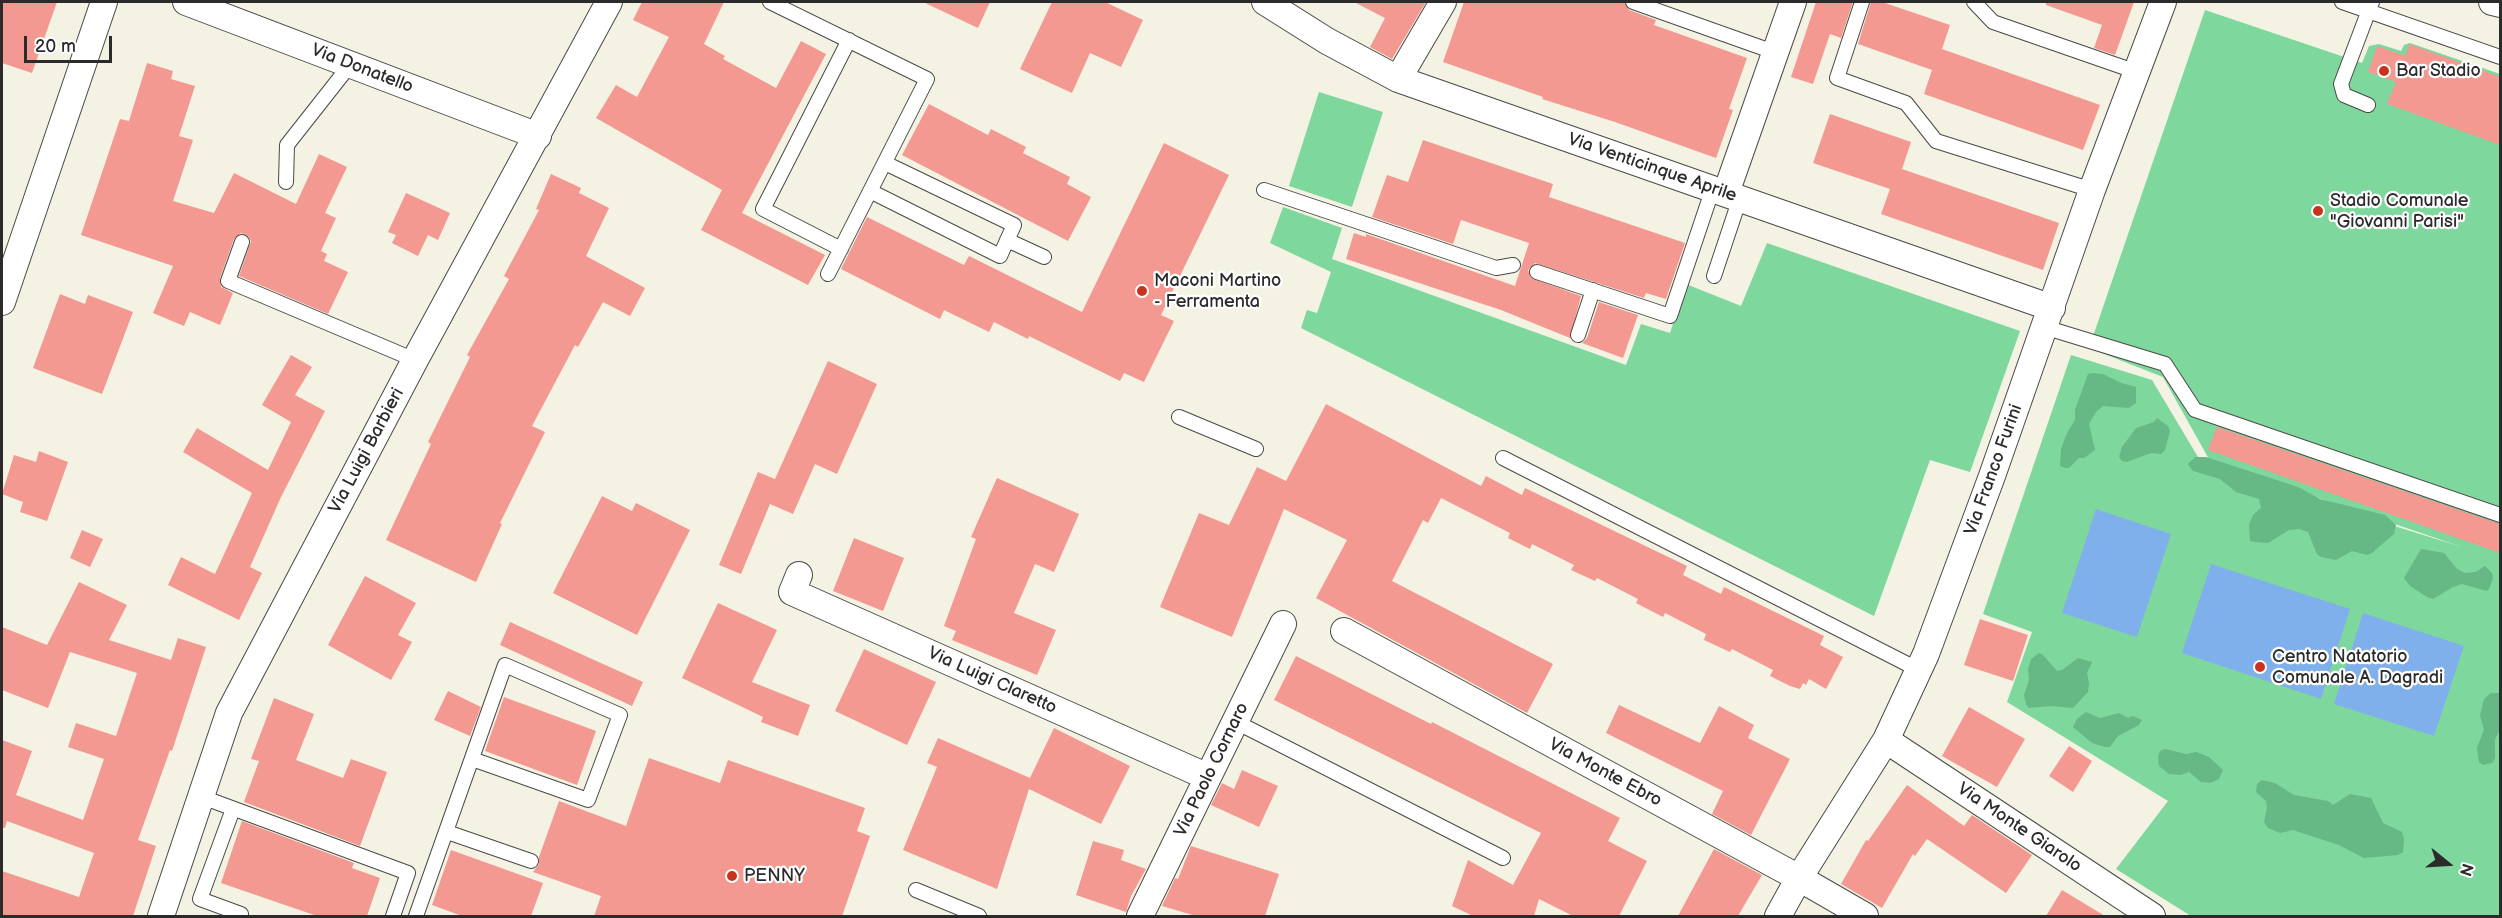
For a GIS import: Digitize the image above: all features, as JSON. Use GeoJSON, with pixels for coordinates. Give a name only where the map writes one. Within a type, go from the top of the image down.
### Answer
{"type":"FeatureCollection","features":[{"type":"Feature","properties":{"kind":"street"},"geometry":{"type":"LineString","coordinates":[[2,302],[104,2]]}},
{"type":"Feature","properties":{"kind":"street","name":"Via Donatello"},"geometry":{"type":"LineString","coordinates":[[186,2],[538,136]]}},
{"type":"Feature","properties":{"kind":"street","name":"Via Luigi Barbieri"},"geometry":{"type":"LineString","coordinates":[[161,916],[229,713],[415,360],[609,2]]}},
{"type":"Feature","properties":{"kind":"street","name":"Via Venticinque Aprile"},"geometry":{"type":"LineString","coordinates":[[1265,2],[1327,41],[1398,79],[1726,193],[2048,317]]}},
{"type":"Feature","properties":{"kind":"street"},"geometry":{"type":"LineString","coordinates":[[1398,79],[1443,2]]}},
{"type":"Feature","properties":{"kind":"street"},"geometry":{"type":"LineString","coordinates":[[1726,193],[1793,2]]}},
{"type":"Feature","properties":{"kind":"street","name":"Via Franco Furini"},"geometry":{"type":"LineString","coordinates":[[1778,916],[1799,878],[1886,740],[1919,670],[1944,608],[2092,190],[2163,2]]}},
{"type":"Feature","properties":{"kind":"street"},"geometry":{"type":"LineString","coordinates":[[2492,2],[2500,4]]}},
{"type":"Feature","properties":{"kind":"street","name":"Via Luigi Claretto"},"geometry":{"type":"LineString","coordinates":[[799,575],[792,592],[1208,777]]}},
{"type":"Feature","properties":{"kind":"street","name":"Via Paolo Cornaro"},"geometry":{"type":"LineString","coordinates":[[1140,916],[1283,624]]}},
{"type":"Feature","properties":{"kind":"street","name":"Via Monte Ebro"},"geometry":{"type":"LineString","coordinates":[[1344,632],[1865,916]]}},
{"type":"Feature","properties":{"kind":"street","name":"Via Monte Giarolo"},"geometry":{"type":"LineString","coordinates":[[1886,740],[2152,916]]}},
{"type":"Feature","properties":{"kind":"lane"},"geometry":{"type":"LineString","coordinates":[[770,2],[927,79],[828,274]]}},
{"type":"Feature","properties":{"kind":"lane"},"geometry":{"type":"LineString","coordinates":[[1634,2],[1774,52]]}},
{"type":"Feature","properties":{"kind":"lane"},"geometry":{"type":"LineString","coordinates":[[1862,2],[1837,78],[1906,103],[1936,141],[2092,190]]}},
{"type":"Feature","properties":{"kind":"lane"},"geometry":{"type":"LineString","coordinates":[[1974,2],[1993,22],[2137,72]]}},
{"type":"Feature","properties":{"kind":"lane"},"geometry":{"type":"LineString","coordinates":[[2342,2],[2370,6],[2500,57]]}},
{"type":"Feature","properties":{"kind":"lane"},"geometry":{"type":"LineString","coordinates":[[2368,105],[2344,95],[2341,84],[2370,6]]}},
{"type":"Feature","properties":{"kind":"lane"},"geometry":{"type":"LineString","coordinates":[[841,249],[763,209],[849,40]]}},
{"type":"Feature","properties":{"kind":"lane"},"geometry":{"type":"LineString","coordinates":[[286,182],[287,145],[350,65]]}},
{"type":"Feature","properties":{"kind":"lane"},"geometry":{"type":"LineString","coordinates":[[870,191],[1000,256],[1014,225],[885,162]]}},
{"type":"Feature","properties":{"kind":"lane"},"geometry":{"type":"LineString","coordinates":[[1264,190],[1496,268],[1513,265]]}},
{"type":"Feature","properties":{"kind":"lane"},"geometry":{"type":"LineString","coordinates":[[1714,276],[1726,193]]}},
{"type":"Feature","properties":{"kind":"lane"},"geometry":{"type":"LineString","coordinates":[[1537,272],[1670,316],[1726,193]]}},
{"type":"Feature","properties":{"kind":"lane"},"geometry":{"type":"LineString","coordinates":[[1007,240],[1044,257]]}},
{"type":"Feature","properties":{"kind":"lane"},"geometry":{"type":"LineString","coordinates":[[242,242],[228,280],[415,360]]}},
{"type":"Feature","properties":{"kind":"lane"},"geometry":{"type":"LineString","coordinates":[[1578,335],[1593,290]]}},
{"type":"Feature","properties":{"kind":"lane"},"geometry":{"type":"LineString","coordinates":[[2048,317],[2165,364],[2195,410],[2500,515]]}},
{"type":"Feature","properties":{"kind":"lane"},"geometry":{"type":"LineString","coordinates":[[1179,417],[1256,449]]}},
{"type":"Feature","properties":{"kind":"lane"},"geometry":{"type":"LineString","coordinates":[[1503,458],[1919,670]]}},
{"type":"Feature","properties":{"kind":"lane"},"geometry":{"type":"LineString","coordinates":[[417,916],[447,832],[472,759],[505,666],[620,714],[588,800],[472,759]]}},
{"type":"Feature","properties":{"kind":"lane"},"geometry":{"type":"LineString","coordinates":[[1236,722],[1503,858]]}},
{"type":"Feature","properties":{"kind":"lane"},"geometry":{"type":"LineString","coordinates":[[202,797],[408,873],[393,916]]}},
{"type":"Feature","properties":{"kind":"lane"},"geometry":{"type":"LineString","coordinates":[[233,809],[200,899],[241,914]]}},
{"type":"Feature","properties":{"kind":"lane"},"geometry":{"type":"LineString","coordinates":[[447,832],[531,861]]}},
{"type":"Feature","properties":{"kind":"lane"},"geometry":{"type":"LineString","coordinates":[[916,890],[979,916]]}},
{"type":"Feature","properties":{"kind":"green space"},"geometry":{"type":"Polygon","coordinates":[[[2205,10],[2362,63],[2369,46],[2379,44],[2401,51],[2404,45],[2410,43],[2500,74],[2500,916],[2191,916],[2116,869],[2168,801],[2007,702],[2032,632],[1983,614],[2071,355],[2152,380],[2204,467],[2462,547],[2210,461],[2163,377],[2089,348],[2205,10]]]}},
{"type":"Feature","properties":{"kind":"green space"},"geometry":{"type":"Polygon","coordinates":[[[1319,92],[1383,112],[1352,207],[1289,186],[1319,92]]]}},
{"type":"Feature","properties":{"kind":"green space"},"geometry":{"type":"Polygon","coordinates":[[[1283,207],[1342,228],[1332,259],[1626,365],[1641,324],[1670,333],[1686,284],[1741,306],[1767,243],[2020,331],[1970,472],[1930,460],[1874,616],[1301,328],[1307,310],[1317,313],[1331,272],[1270,243],[1283,207]]]}},
{"type":"Feature","properties":{"kind":"green space"},"geometry":{"type":"Polygon","coordinates":[[[2088,374],[2103,374],[2136,387],[2136,403],[2129,408],[2103,406],[2096,412],[2089,424],[2095,450],[2084,458],[2079,458],[2069,468],[2065,468],[2060,466],[2061,449],[2075,420],[2075,410],[2088,374]]]}},
{"type":"Feature","properties":{"kind":"green space"},"geometry":{"type":"Polygon","coordinates":[[[2157,418],[2168,426],[2170,431],[2165,450],[2161,454],[2151,453],[2127,462],[2122,461],[2119,457],[2122,447],[2136,428],[2154,422],[2157,418]]]}},
{"type":"Feature","properties":{"kind":"green space"},"geometry":{"type":"Polygon","coordinates":[[[2195,457],[2206,457],[2298,487],[2320,499],[2385,515],[2396,525],[2394,534],[2372,553],[2367,555],[2352,551],[2336,560],[2317,554],[2308,532],[2299,529],[2289,530],[2268,543],[2250,541],[2249,525],[2253,515],[2261,508],[2259,499],[2236,492],[2220,479],[2193,471],[2188,464],[2195,457]]]}},
{"type":"Feature","properties":{"kind":"green space"},"geometry":{"type":"Polygon","coordinates":[[[2421,549],[2444,553],[2457,569],[2465,573],[2476,572],[2485,566],[2492,573],[2490,587],[2487,591],[2462,584],[2433,599],[2427,597],[2410,586],[2404,578],[2421,549]]]}},
{"type":"Feature","properties":{"kind":"green space"},"geometry":{"type":"Polygon","coordinates":[[[2039,653],[2057,671],[2078,658],[2092,662],[2087,673],[2088,692],[2073,708],[2051,706],[2029,708],[2026,704],[2024,695],[2029,680],[2028,669],[2031,659],[2039,653]]]}},
{"type":"Feature","properties":{"kind":"green space"},"geometry":{"type":"Polygon","coordinates":[[[2491,693],[2500,693],[2500,730],[2495,739],[2495,758],[2492,763],[2483,765],[2479,762],[2477,748],[2484,730],[2480,715],[2484,699],[2491,693]]]}},
{"type":"Feature","properties":{"kind":"green space"},"geometry":{"type":"Polygon","coordinates":[[[2086,712],[2100,718],[2119,713],[2128,718],[2133,716],[2142,720],[2139,725],[2118,736],[2110,747],[2105,747],[2092,743],[2073,727],[2077,719],[2086,712]]]}},
{"type":"Feature","properties":{"kind":"green space"},"geometry":{"type":"Polygon","coordinates":[[[2165,749],[2186,754],[2196,752],[2209,757],[2223,770],[2219,779],[2210,783],[2201,782],[2189,772],[2180,775],[2169,774],[2159,766],[2158,756],[2160,751],[2165,749]]]}},
{"type":"Feature","properties":{"kind":"green space"},"geometry":{"type":"Polygon","coordinates":[[[2262,780],[2275,783],[2294,795],[2328,801],[2333,805],[2350,794],[2371,798],[2383,823],[2402,832],[2403,852],[2398,855],[2364,858],[2339,845],[2293,830],[2280,833],[2268,828],[2264,822],[2266,801],[2256,792],[2257,784],[2262,780]]]}},
{"type":"Feature","properties":{"kind":"water"},"geometry":{"type":"Polygon","coordinates":[[[2096,509],[2171,534],[2137,637],[2062,613],[2096,509]]]}},
{"type":"Feature","properties":{"kind":"water"},"geometry":{"type":"Polygon","coordinates":[[[2211,564],[2350,609],[2321,699],[2182,653],[2211,564]]]}},
{"type":"Feature","properties":{"kind":"water"},"geometry":{"type":"Polygon","coordinates":[[[2363,613],[2464,646],[2434,736],[2334,704],[2363,613]]]}},
{"type":"Feature","properties":{"kind":"building"},"geometry":{"type":"Polygon","coordinates":[[[2,2],[57,2],[32,73],[2,63],[2,2]]]}},
{"type":"Feature","properties":{"kind":"building"},"geometry":{"type":"Polygon","coordinates":[[[642,2],[724,2],[704,44],[725,56],[723,59],[776,88],[801,41],[826,54],[742,213],[825,255],[808,285],[701,230],[722,190],[596,118],[616,85],[637,97],[669,37],[633,20],[642,2]]]}},
{"type":"Feature","properties":{"kind":"building"},"geometry":{"type":"Polygon","coordinates":[[[923,2],[990,2],[978,28],[923,2]]]}},
{"type":"Feature","properties":{"kind":"building"},"geometry":{"type":"Polygon","coordinates":[[[1052,2],[1105,2],[1143,20],[1121,67],[1090,53],[1072,93],[1020,69],[1052,2]]]}},
{"type":"Feature","properties":{"kind":"building"},"geometry":{"type":"Polygon","coordinates":[[[1354,2],[1426,2],[1392,59],[1370,47],[1385,18],[1354,2]]]}},
{"type":"Feature","properties":{"kind":"building"},"geometry":{"type":"Polygon","coordinates":[[[1464,2],[1624,2],[1629,10],[1656,20],[1654,25],[1747,58],[1729,109],[1733,110],[1716,158],[1542,99],[1543,97],[1443,62],[1464,2]]]}},
{"type":"Feature","properties":{"kind":"building"},"geometry":{"type":"Polygon","coordinates":[[[1816,2],[1853,2],[1841,38],[1830,34],[1813,84],[1791,77],[1816,2]]]}},
{"type":"Feature","properties":{"kind":"building"},"geometry":{"type":"Polygon","coordinates":[[[1871,2],[1882,2],[1950,25],[1942,49],[2100,105],[2083,150],[1924,94],[1932,70],[1858,44],[1871,2]]]}},
{"type":"Feature","properties":{"kind":"building"},"geometry":{"type":"Polygon","coordinates":[[[2046,2],[2134,2],[2115,55],[2094,48],[2102,25],[2046,5],[2046,2]]]}},
{"type":"Feature","properties":{"kind":"building"},"geometry":{"type":"Polygon","coordinates":[[[2409,44],[2500,77],[2500,145],[2387,104],[2396,82],[2368,72],[2377,46],[2405,56],[2409,44]]]}},
{"type":"Feature","properties":{"kind":"building"},"geometry":{"type":"Polygon","coordinates":[[[147,63],[173,71],[171,79],[195,86],[179,136],[193,140],[173,201],[214,213],[234,173],[296,204],[319,154],[347,167],[325,213],[336,218],[321,251],[327,254],[324,261],[348,272],[328,314],[239,276],[251,241],[248,236],[241,233],[234,239],[220,278],[221,287],[233,293],[220,325],[190,312],[184,326],[153,313],[173,266],[81,235],[120,119],[129,121],[147,63]]]}},
{"type":"Feature","properties":{"kind":"building"},"geometry":{"type":"Polygon","coordinates":[[[929,104],[988,135],[991,129],[1026,147],[1023,153],[1070,177],[1067,184],[1091,197],[1068,241],[902,155],[929,104]]]}},
{"type":"Feature","properties":{"kind":"building"},"geometry":{"type":"Polygon","coordinates":[[[1830,114],[1911,142],[1902,169],[2059,223],[2043,270],[1881,214],[1890,189],[1813,163],[1830,114]]]}},
{"type":"Feature","properties":{"kind":"building"},"geometry":{"type":"Polygon","coordinates":[[[1423,140],[1553,184],[1549,197],[1685,243],[1666,299],[1646,293],[1644,298],[1535,263],[1528,270],[1531,278],[1581,296],[1570,338],[1501,310],[1346,259],[1354,233],[1366,237],[1366,234],[1515,286],[1529,243],[1461,220],[1453,244],[1372,217],[1387,175],[1408,182],[1423,140]]]}},
{"type":"Feature","properties":{"kind":"building"},"geometry":{"type":"Polygon","coordinates":[[[1164,143],[1229,175],[1161,315],[1174,321],[1144,382],[1124,373],[1120,381],[1029,336],[1028,339],[994,322],[989,332],[944,310],[940,319],[841,269],[867,217],[964,265],[969,256],[1082,312],[1164,143]]]}},
{"type":"Feature","properties":{"kind":"building"},"geometry":{"type":"Polygon","coordinates":[[[551,174],[581,188],[579,193],[609,208],[586,256],[645,288],[630,316],[603,302],[578,347],[575,345],[532,426],[545,432],[500,523],[502,524],[476,582],[386,540],[431,444],[428,442],[470,357],[467,355],[509,279],[504,276],[539,210],[536,209],[551,174]]]}},
{"type":"Feature","properties":{"kind":"building"},"geometry":{"type":"Polygon","coordinates":[[[406,193],[450,213],[438,240],[428,235],[418,256],[392,243],[396,235],[388,232],[406,193]]]}},
{"type":"Feature","properties":{"kind":"building"},"geometry":{"type":"Polygon","coordinates":[[[60,294],[85,304],[88,295],[133,312],[102,394],[33,368],[60,294]]]}},
{"type":"Feature","properties":{"kind":"building"},"geometry":{"type":"Polygon","coordinates":[[[1599,302],[1638,315],[1623,358],[1582,343],[1587,338],[1599,302]]]}},
{"type":"Feature","properties":{"kind":"building"},"geometry":{"type":"Polygon","coordinates":[[[291,355],[312,367],[295,395],[325,411],[281,497],[250,567],[262,573],[239,620],[168,585],[181,557],[215,574],[252,493],[183,452],[197,428],[268,470],[291,422],[262,405],[291,355]]]}},
{"type":"Feature","properties":{"kind":"building"},"geometry":{"type":"Polygon","coordinates":[[[828,361],[877,384],[837,474],[815,464],[793,514],[770,504],[741,574],[719,565],[758,472],[775,479],[828,361]]]}},
{"type":"Feature","properties":{"kind":"building"},"geometry":{"type":"Polygon","coordinates":[[[1326,404],[1481,486],[1486,476],[1522,495],[1525,488],[1687,566],[1683,575],[1721,594],[1724,587],[1824,636],[1820,645],[1843,657],[1826,689],[1809,679],[1800,689],[1790,686],[1770,676],[1773,670],[1732,649],[1730,652],[1704,640],[1706,634],[1665,613],[1663,617],[1636,603],[1638,599],[1597,578],[1595,581],[1571,570],[1574,565],[1532,544],[1530,549],[1508,538],[1510,533],[1441,498],[1428,523],[1423,520],[1392,581],[1553,664],[1527,713],[1316,598],[1347,540],[1284,509],[1232,637],[1160,607],[1199,513],[1229,525],[1257,467],[1286,481],[1326,404]]]}},
{"type":"Feature","properties":{"kind":"building"},"geometry":{"type":"Polygon","coordinates":[[[2217,427],[2500,524],[2500,553],[2208,450],[2217,427]]]}},
{"type":"Feature","properties":{"kind":"building"},"geometry":{"type":"Polygon","coordinates":[[[39,451],[68,462],[47,521],[20,512],[23,502],[2,494],[14,455],[36,462],[39,451]]]}},
{"type":"Feature","properties":{"kind":"building"},"geometry":{"type":"Polygon","coordinates":[[[997,478],[1079,514],[1054,572],[1035,564],[1014,613],[1056,630],[1037,675],[952,640],[956,631],[944,626],[976,539],[971,537],[997,478]]]}},
{"type":"Feature","properties":{"kind":"building"},"geometry":{"type":"Polygon","coordinates":[[[602,496],[632,511],[636,503],[690,530],[637,635],[553,593],[602,496]]]}},
{"type":"Feature","properties":{"kind":"building"},"geometry":{"type":"Polygon","coordinates":[[[82,530],[103,539],[90,567],[70,558],[82,530]]]}},
{"type":"Feature","properties":{"kind":"building"},"geometry":{"type":"Polygon","coordinates":[[[854,538],[904,558],[883,611],[833,591],[854,538]]]}},
{"type":"Feature","properties":{"kind":"building"},"geometry":{"type":"Polygon","coordinates":[[[365,576],[416,603],[398,635],[412,642],[391,680],[328,645],[365,576]]]}},
{"type":"Feature","properties":{"kind":"building"},"geometry":{"type":"Polygon","coordinates":[[[79,582],[127,605],[109,640],[171,660],[178,638],[206,647],[172,751],[170,750],[138,840],[156,846],[133,916],[2,916],[2,871],[79,897],[94,853],[7,821],[5,828],[2,827],[2,740],[32,751],[16,795],[83,820],[104,759],[68,747],[76,723],[116,736],[137,673],[70,652],[48,708],[2,690],[2,627],[47,645],[79,582]]]}},
{"type":"Feature","properties":{"kind":"building"},"geometry":{"type":"Polygon","coordinates":[[[718,603],[777,630],[752,682],[810,705],[798,736],[761,722],[763,717],[682,678],[718,603]]]}},
{"type":"Feature","properties":{"kind":"building"},"geometry":{"type":"Polygon","coordinates":[[[1980,619],[2028,635],[2013,681],[1964,665],[1980,619]]]}},
{"type":"Feature","properties":{"kind":"building"},"geometry":{"type":"Polygon","coordinates":[[[510,622],[643,682],[632,706],[500,645],[510,622]]]}},
{"type":"Feature","properties":{"kind":"building"},"geometry":{"type":"Polygon","coordinates":[[[864,649],[936,682],[907,745],[835,711],[864,649]]]}},
{"type":"Feature","properties":{"kind":"building"},"geometry":{"type":"Polygon","coordinates":[[[1296,656],[1620,818],[1608,841],[1647,861],[1619,916],[1573,916],[1539,899],[1534,916],[1473,916],[1452,906],[1468,860],[1513,885],[1541,833],[1274,700],[1296,656]]]}},
{"type":"Feature","properties":{"kind":"building"},"geometry":{"type":"Polygon","coordinates":[[[448,691],[481,707],[470,736],[434,720],[448,691]]]}},
{"type":"Feature","properties":{"kind":"building"},"geometry":{"type":"Polygon","coordinates":[[[504,697],[596,731],[577,785],[485,751],[504,697]]]}},
{"type":"Feature","properties":{"kind":"building"},"geometry":{"type":"Polygon","coordinates":[[[274,698],[314,714],[296,760],[343,778],[351,759],[387,772],[360,846],[244,802],[259,761],[251,759],[274,698]]]}},
{"type":"Feature","properties":{"kind":"building"},"geometry":{"type":"Polygon","coordinates":[[[1619,705],[1700,743],[1719,706],[1754,725],[1748,738],[1790,759],[1751,835],[1712,814],[1723,791],[1606,733],[1619,705]]]}},
{"type":"Feature","properties":{"kind":"building"},"geometry":{"type":"Polygon","coordinates":[[[1969,707],[2025,739],[1997,787],[1942,756],[1969,707]]]}},
{"type":"Feature","properties":{"kind":"building"},"geometry":{"type":"Polygon","coordinates":[[[1054,728],[1130,766],[1101,824],[1029,789],[997,889],[903,850],[937,767],[927,763],[938,738],[1030,778],[1054,728]]]}},
{"type":"Feature","properties":{"kind":"building"},"geometry":{"type":"Polygon","coordinates":[[[2069,746],[2092,761],[2073,792],[2049,776],[2069,746]]]}},
{"type":"Feature","properties":{"kind":"building","name":"PENNY"},"geometry":{"type":"Polygon","coordinates":[[[649,758],[720,783],[728,760],[865,808],[857,831],[870,836],[842,916],[594,916],[601,896],[533,872],[539,864],[539,857],[559,801],[626,826],[649,758]]]}},
{"type":"Feature","properties":{"kind":"building"},"geometry":{"type":"Polygon","coordinates":[[[1242,770],[1278,786],[1259,827],[1211,805],[1222,783],[1234,789],[1242,770]]]}},
{"type":"Feature","properties":{"kind":"building"},"geometry":{"type":"Polygon","coordinates":[[[1907,785],[1964,826],[1972,815],[2032,855],[2006,893],[1927,839],[1915,856],[1913,854],[1882,908],[1841,884],[1866,840],[1868,841],[1907,785]]]}},
{"type":"Feature","properties":{"kind":"building"},"geometry":{"type":"Polygon","coordinates":[[[242,821],[354,863],[352,868],[380,878],[367,916],[317,916],[221,883],[242,821]]]}},
{"type":"Feature","properties":{"kind":"building"},"geometry":{"type":"Polygon","coordinates":[[[1093,841],[1124,850],[1121,860],[1146,869],[1131,896],[1126,912],[1076,895],[1093,841]]]}},
{"type":"Feature","properties":{"kind":"building"},"geometry":{"type":"Polygon","coordinates":[[[1191,846],[1279,874],[1265,916],[1196,916],[1162,906],[1175,878],[1178,879],[1191,846]]]}},
{"type":"Feature","properties":{"kind":"building"},"geometry":{"type":"Polygon","coordinates":[[[1714,849],[1762,875],[1738,916],[1678,916],[1714,849]]]}},
{"type":"Feature","properties":{"kind":"building"},"geometry":{"type":"Polygon","coordinates":[[[451,850],[543,883],[531,916],[462,916],[432,905],[451,850]]]}},
{"type":"Feature","properties":{"kind":"building"},"geometry":{"type":"Polygon","coordinates":[[[2062,890],[2105,916],[2046,916],[2062,890]]]}},
{"type":"Feature","properties":{"kind":"place","name":"Bar Stadio"},"geometry":{"type":"Point","coordinates":[2384,71]}},
{"type":"Feature","properties":{"kind":"place","name":"Stadio Comunale \"Giovanni Parisi\""},"geometry":{"type":"Point","coordinates":[2318,211]}},
{"type":"Feature","properties":{"kind":"place","name":"Maconi Martino - Ferramenta"},"geometry":{"type":"Point","coordinates":[1142,291]}},
{"type":"Feature","properties":{"kind":"place","name":"Centro Natatorio Comunale A. Dagradi"},"geometry":{"type":"Point","coordinates":[2260,667]}},
{"type":"Feature","properties":{"kind":"place","name":"PENNY"},"geometry":{"type":"Point","coordinates":[732,876]}}]}
